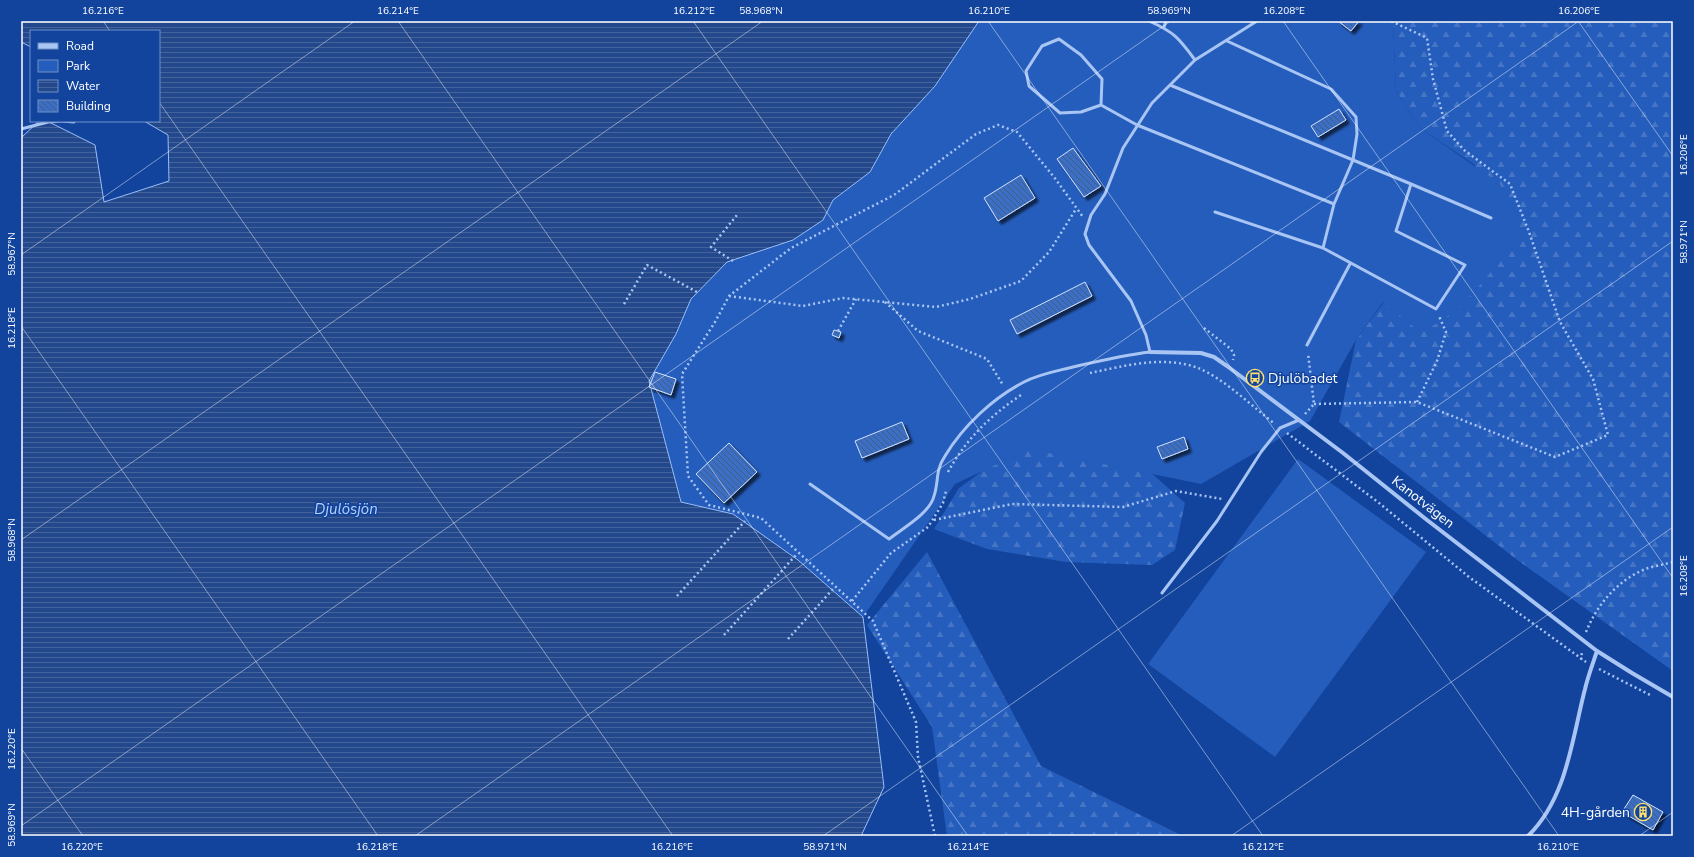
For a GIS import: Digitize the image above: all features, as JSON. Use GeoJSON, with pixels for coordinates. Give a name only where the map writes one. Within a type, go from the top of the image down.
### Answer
{"type":"FeatureCollection","features":[{"type":"Feature","properties":{"kind":"street","name":"Kanotvägen"},"geometry":{"type":"LineString","coordinates":[[1150,352],[1201,353],[1214,358],[1300,420],[1597,651],[1673,697]]}},
{"type":"Feature","properties":{"kind":"street"},"geometry":{"type":"LineString","coordinates":[[1528,836],[1538,826],[1550,809],[1567,765],[1585,687],[1597,651]]}},
{"type":"Feature","properties":{"kind":"lane"},"geometry":{"type":"LineString","coordinates":[[1149,21],[1164,27],[1180,39],[1195,60]]}},
{"type":"Feature","properties":{"kind":"lane"},"geometry":{"type":"LineString","coordinates":[[1164,27],[1166,21]]}},
{"type":"Feature","properties":{"kind":"lane"},"geometry":{"type":"LineString","coordinates":[[810,484],[889,539],[929,508],[935,495],[937,474],[944,456],[972,422],[1007,392],[1024,382],[1051,372],[1118,356],[1150,352],[1146,335],[1131,301],[1089,244],[1084,234],[1092,215],[1105,194],[1123,148],[1152,102],[1195,60],[1257,21]]}},
{"type":"Feature","properties":{"kind":"lane"},"geometry":{"type":"LineString","coordinates":[[1101,105],[1102,79],[1081,55],[1059,39],[1042,46],[1026,71],[1029,86],[1060,113],[1081,112],[1101,105],[1137,125],[1334,204]]}},
{"type":"Feature","properties":{"kind":"lane"},"geometry":{"type":"LineString","coordinates":[[1227,41],[1331,89],[1356,117],[1357,134],[1353,160],[1334,204],[1323,248]]}},
{"type":"Feature","properties":{"kind":"lane"},"geometry":{"type":"LineString","coordinates":[[1170,85],[1491,218]]}},
{"type":"Feature","properties":{"kind":"lane"},"geometry":{"type":"LineString","coordinates":[[21,129],[48,122]]}},
{"type":"Feature","properties":{"kind":"lane"},"geometry":{"type":"LineString","coordinates":[[1215,212],[1323,248],[1350,264],[1436,309],[1465,265],[1396,231],[1411,184]]}},
{"type":"Feature","properties":{"kind":"lane"},"geometry":{"type":"LineString","coordinates":[[1307,345],[1350,264]]}},
{"type":"Feature","properties":{"kind":"lane"},"geometry":{"type":"LineString","coordinates":[[1162,593],[1217,521],[1261,452],[1280,428],[1300,420]]}},
{"type":"Feature","properties":{"kind":"path"},"geometry":{"type":"LineString","coordinates":[[1300,420],[1314,404],[1417,402],[1555,456],[1608,435],[1593,379],[1560,322],[1529,232],[1510,184],[1464,150],[1448,131],[1433,79],[1427,38],[1391,21]]}},
{"type":"Feature","properties":{"kind":"path"},"geometry":{"type":"LineString","coordinates":[[935,836],[918,757],[916,722],[873,621],[761,518],[709,505],[688,476],[682,374],[715,322],[729,296],[790,248],[894,195],[976,134],[998,125],[1017,132],[1054,177],[1088,224]]}},
{"type":"Feature","properties":{"kind":"path"},"geometry":{"type":"LineString","coordinates":[[729,296],[803,306],[843,298],[936,307],[970,299],[1021,281],[1049,252],[1076,209]]}},
{"type":"Feature","properties":{"kind":"path"},"geometry":{"type":"LineString","coordinates":[[733,261],[711,247],[737,215]]}},
{"type":"Feature","properties":{"kind":"path"},"geometry":{"type":"LineString","coordinates":[[624,304],[647,265],[697,292]]}},
{"type":"Feature","properties":{"kind":"path"},"geometry":{"type":"LineString","coordinates":[[838,331],[856,299]]}},
{"type":"Feature","properties":{"kind":"path"},"geometry":{"type":"LineString","coordinates":[[884,302],[918,331],[987,359],[1007,392],[1014,400]]}},
{"type":"Feature","properties":{"kind":"path"},"geometry":{"type":"LineString","coordinates":[[1417,402],[1437,361],[1446,332],[1436,309]]}},
{"type":"Feature","properties":{"kind":"path"},"geometry":{"type":"LineString","coordinates":[[1307,345],[1314,404]]}},
{"type":"Feature","properties":{"kind":"path"},"geometry":{"type":"LineString","coordinates":[[1084,374],[1130,365],[1153,363],[1173,363],[1200,368],[1217,378],[1379,503],[1469,577],[1581,660],[1583,640],[1594,617],[1610,593],[1624,581],[1644,570],[1673,562]]}},
{"type":"Feature","properties":{"kind":"path"},"geometry":{"type":"LineString","coordinates":[[946,478],[960,453],[979,428],[1000,409],[1025,392]]}},
{"type":"Feature","properties":{"kind":"path"},"geometry":{"type":"LineString","coordinates":[[852,601],[872,574],[891,553],[921,533],[933,520],[943,503],[946,486]]}},
{"type":"Feature","properties":{"kind":"path"},"geometry":{"type":"LineString","coordinates":[[933,520],[1012,504],[1123,507],[1176,491],[1230,500]]}},
{"type":"Feature","properties":{"kind":"path"},"geometry":{"type":"LineString","coordinates":[[677,596],[745,521]]}},
{"type":"Feature","properties":{"kind":"path"},"geometry":{"type":"LineString","coordinates":[[724,635],[796,555]]}},
{"type":"Feature","properties":{"kind":"path"},"geometry":{"type":"LineString","coordinates":[[788,639],[833,589]]}},
{"type":"Feature","properties":{"kind":"path"},"geometry":{"type":"LineString","coordinates":[[1592,665],[1656,698]]}},
{"type":"Feature","properties":{"kind":"green space"},"geometry":{"type":"Polygon","coordinates":[[[979,21],[1393,21],[1396,91],[1420,128],[1499,183],[1517,212],[1518,236],[1475,291],[1463,303],[1436,324],[1420,332],[1383,302],[1356,340],[1310,421],[1201,484],[1030,449],[955,484],[863,617],[798,560],[733,514],[681,502],[649,381],[676,334],[691,299],[727,262],[793,240],[823,220],[833,200],[870,172],[891,134],[935,86],[979,21]]]}},
{"type":"Feature","properties":{"kind":"green space"},"geometry":{"type":"Polygon","coordinates":[[[1393,21],[1673,21],[1673,671],[1516,559],[1339,422],[1356,340],[1384,302],[1420,331],[1475,165],[1420,128],[1396,91],[1393,21]]]}},
{"type":"Feature","properties":{"kind":"green space"},"geometry":{"type":"Polygon","coordinates":[[[1106,433],[1185,503],[1175,550],[1152,565],[1066,562],[987,549],[934,529],[959,488],[1027,439],[1106,433]]]}},
{"type":"Feature","properties":{"kind":"green space"},"geometry":{"type":"Polygon","coordinates":[[[1298,459],[1426,552],[1275,757],[1148,664],[1298,459]]]}},
{"type":"Feature","properties":{"kind":"green space"},"geometry":{"type":"Polygon","coordinates":[[[927,552],[1041,766],[1183,836],[947,836],[932,727],[867,625],[927,552]]]}},
{"type":"Feature","properties":{"kind":"water","name":"Djulösjön"},"geometry":{"type":"Polygon","coordinates":[[[21,21],[979,21],[935,86],[891,134],[870,172],[833,200],[823,220],[793,240],[727,262],[691,299],[676,334],[649,381],[681,502],[733,514],[798,560],[863,617],[884,787],[861,836],[21,836],[21,138],[38,122],[49,122],[95,145],[104,202],[169,181],[168,135],[146,122],[160,122],[160,30],[30,30],[30,46],[21,42],[21,21]]]}},
{"type":"Feature","properties":{"kind":"building"},"geometry":{"type":"Polygon","coordinates":[[[1338,21],[1359,21],[1351,31],[1338,21]]]}},
{"type":"Feature","properties":{"kind":"building"},"geometry":{"type":"Polygon","coordinates":[[[1339,109],[1346,120],[1318,137],[1311,126],[1339,109]]]}},
{"type":"Feature","properties":{"kind":"building"},"geometry":{"type":"Polygon","coordinates":[[[1073,148],[1101,186],[1084,197],[1057,159],[1073,148]]]}},
{"type":"Feature","properties":{"kind":"building"},"geometry":{"type":"Polygon","coordinates":[[[1021,175],[1035,198],[998,221],[984,198],[1021,175]]]}},
{"type":"Feature","properties":{"kind":"building"},"geometry":{"type":"Polygon","coordinates":[[[1085,282],[1092,296],[1017,334],[1010,320],[1085,282]]]}},
{"type":"Feature","properties":{"kind":"building"},"geometry":{"type":"Polygon","coordinates":[[[834,330],[841,332],[839,338],[832,335],[834,330]]]}},
{"type":"Feature","properties":{"kind":"building"},"geometry":{"type":"Polygon","coordinates":[[[655,372],[676,379],[671,395],[649,387],[655,372]]]}},
{"type":"Feature","properties":{"kind":"building"},"geometry":{"type":"Polygon","coordinates":[[[902,422],[909,439],[862,458],[855,441],[902,422]]]}},
{"type":"Feature","properties":{"kind":"building"},"geometry":{"type":"Polygon","coordinates":[[[1184,437],[1188,449],[1162,459],[1157,447],[1184,437]]]}},
{"type":"Feature","properties":{"kind":"building"},"geometry":{"type":"Polygon","coordinates":[[[729,443],[757,472],[724,503],[696,474],[729,443]]]}},
{"type":"Feature","properties":{"kind":"building","name":"4H-gården"},"geometry":{"type":"Polygon","coordinates":[[[1633,795],[1663,812],[1653,830],[1622,812],[1633,795]]]}},
{"type":"Feature","properties":{"kind":"place","name":"Djulöbadet"},"geometry":{"type":"Point","coordinates":[1255,378]}},
{"type":"Feature","properties":{"kind":"place","name":"4H-gården"},"geometry":{"type":"Point","coordinates":[1643,812]}}]}
